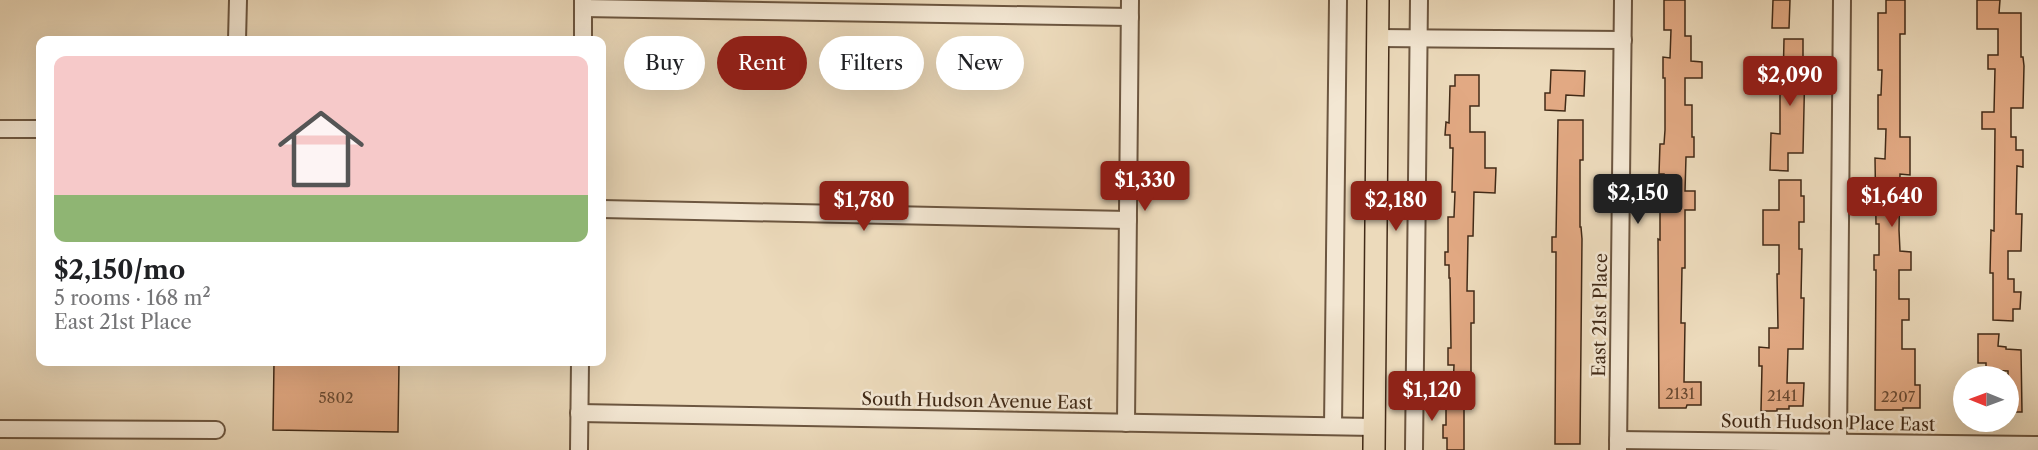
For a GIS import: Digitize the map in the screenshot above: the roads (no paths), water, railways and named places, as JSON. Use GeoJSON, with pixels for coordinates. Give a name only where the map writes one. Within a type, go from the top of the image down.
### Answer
{"type":"FeatureCollection","features":[{"type":"Feature","properties":{"kind":"main road"},"geometry":{"type":"LineString","coordinates":[[1374,450],[1378,0]]}},
{"type":"Feature","properties":{"kind":"street"},"geometry":{"type":"LineString","coordinates":[[237,0],[237,36]]}},
{"type":"Feature","properties":{"kind":"street"},"geometry":{"type":"LineString","coordinates":[[1333,426],[1338,0]]}},
{"type":"Feature","properties":{"kind":"street"},"geometry":{"type":"LineString","coordinates":[[1414,450],[1419,0]]}},
{"type":"Feature","properties":{"kind":"street","name":"East 21st Place"},"geometry":{"type":"LineString","coordinates":[[1618,445],[1623,0]]}},
{"type":"Feature","properties":{"kind":"street"},"geometry":{"type":"LineString","coordinates":[[1838,443],[1842,0]]}},
{"type":"Feature","properties":{"kind":"street"},"geometry":{"type":"LineString","coordinates":[[583,36],[583,4],[1130,8],[1126,423]]}},
{"type":"Feature","properties":{"kind":"street"},"geometry":{"type":"LineString","coordinates":[[1378,38],[1623,40]]}},
{"type":"Feature","properties":{"kind":"street"},"geometry":{"type":"LineString","coordinates":[[0,129],[36,129]]}},
{"type":"Feature","properties":{"kind":"street"},"geometry":{"type":"LineString","coordinates":[[606,209],[1128,220]]}},
{"type":"Feature","properties":{"kind":"street"},"geometry":{"type":"LineString","coordinates":[[579,450],[580,366]]}},
{"type":"Feature","properties":{"kind":"street","name":"South Hudson Avenue East"},"geometry":{"type":"LineString","coordinates":[[579,413],[1374,427]]}},
{"type":"Feature","properties":{"kind":"street"},"geometry":{"type":"LineString","coordinates":[[0,429],[216,430]]}},
{"type":"Feature","properties":{"kind":"street","name":"South Hudson Place East"},"geometry":{"type":"LineString","coordinates":[[1618,445],[1838,443],[2038,445]]}}]}
